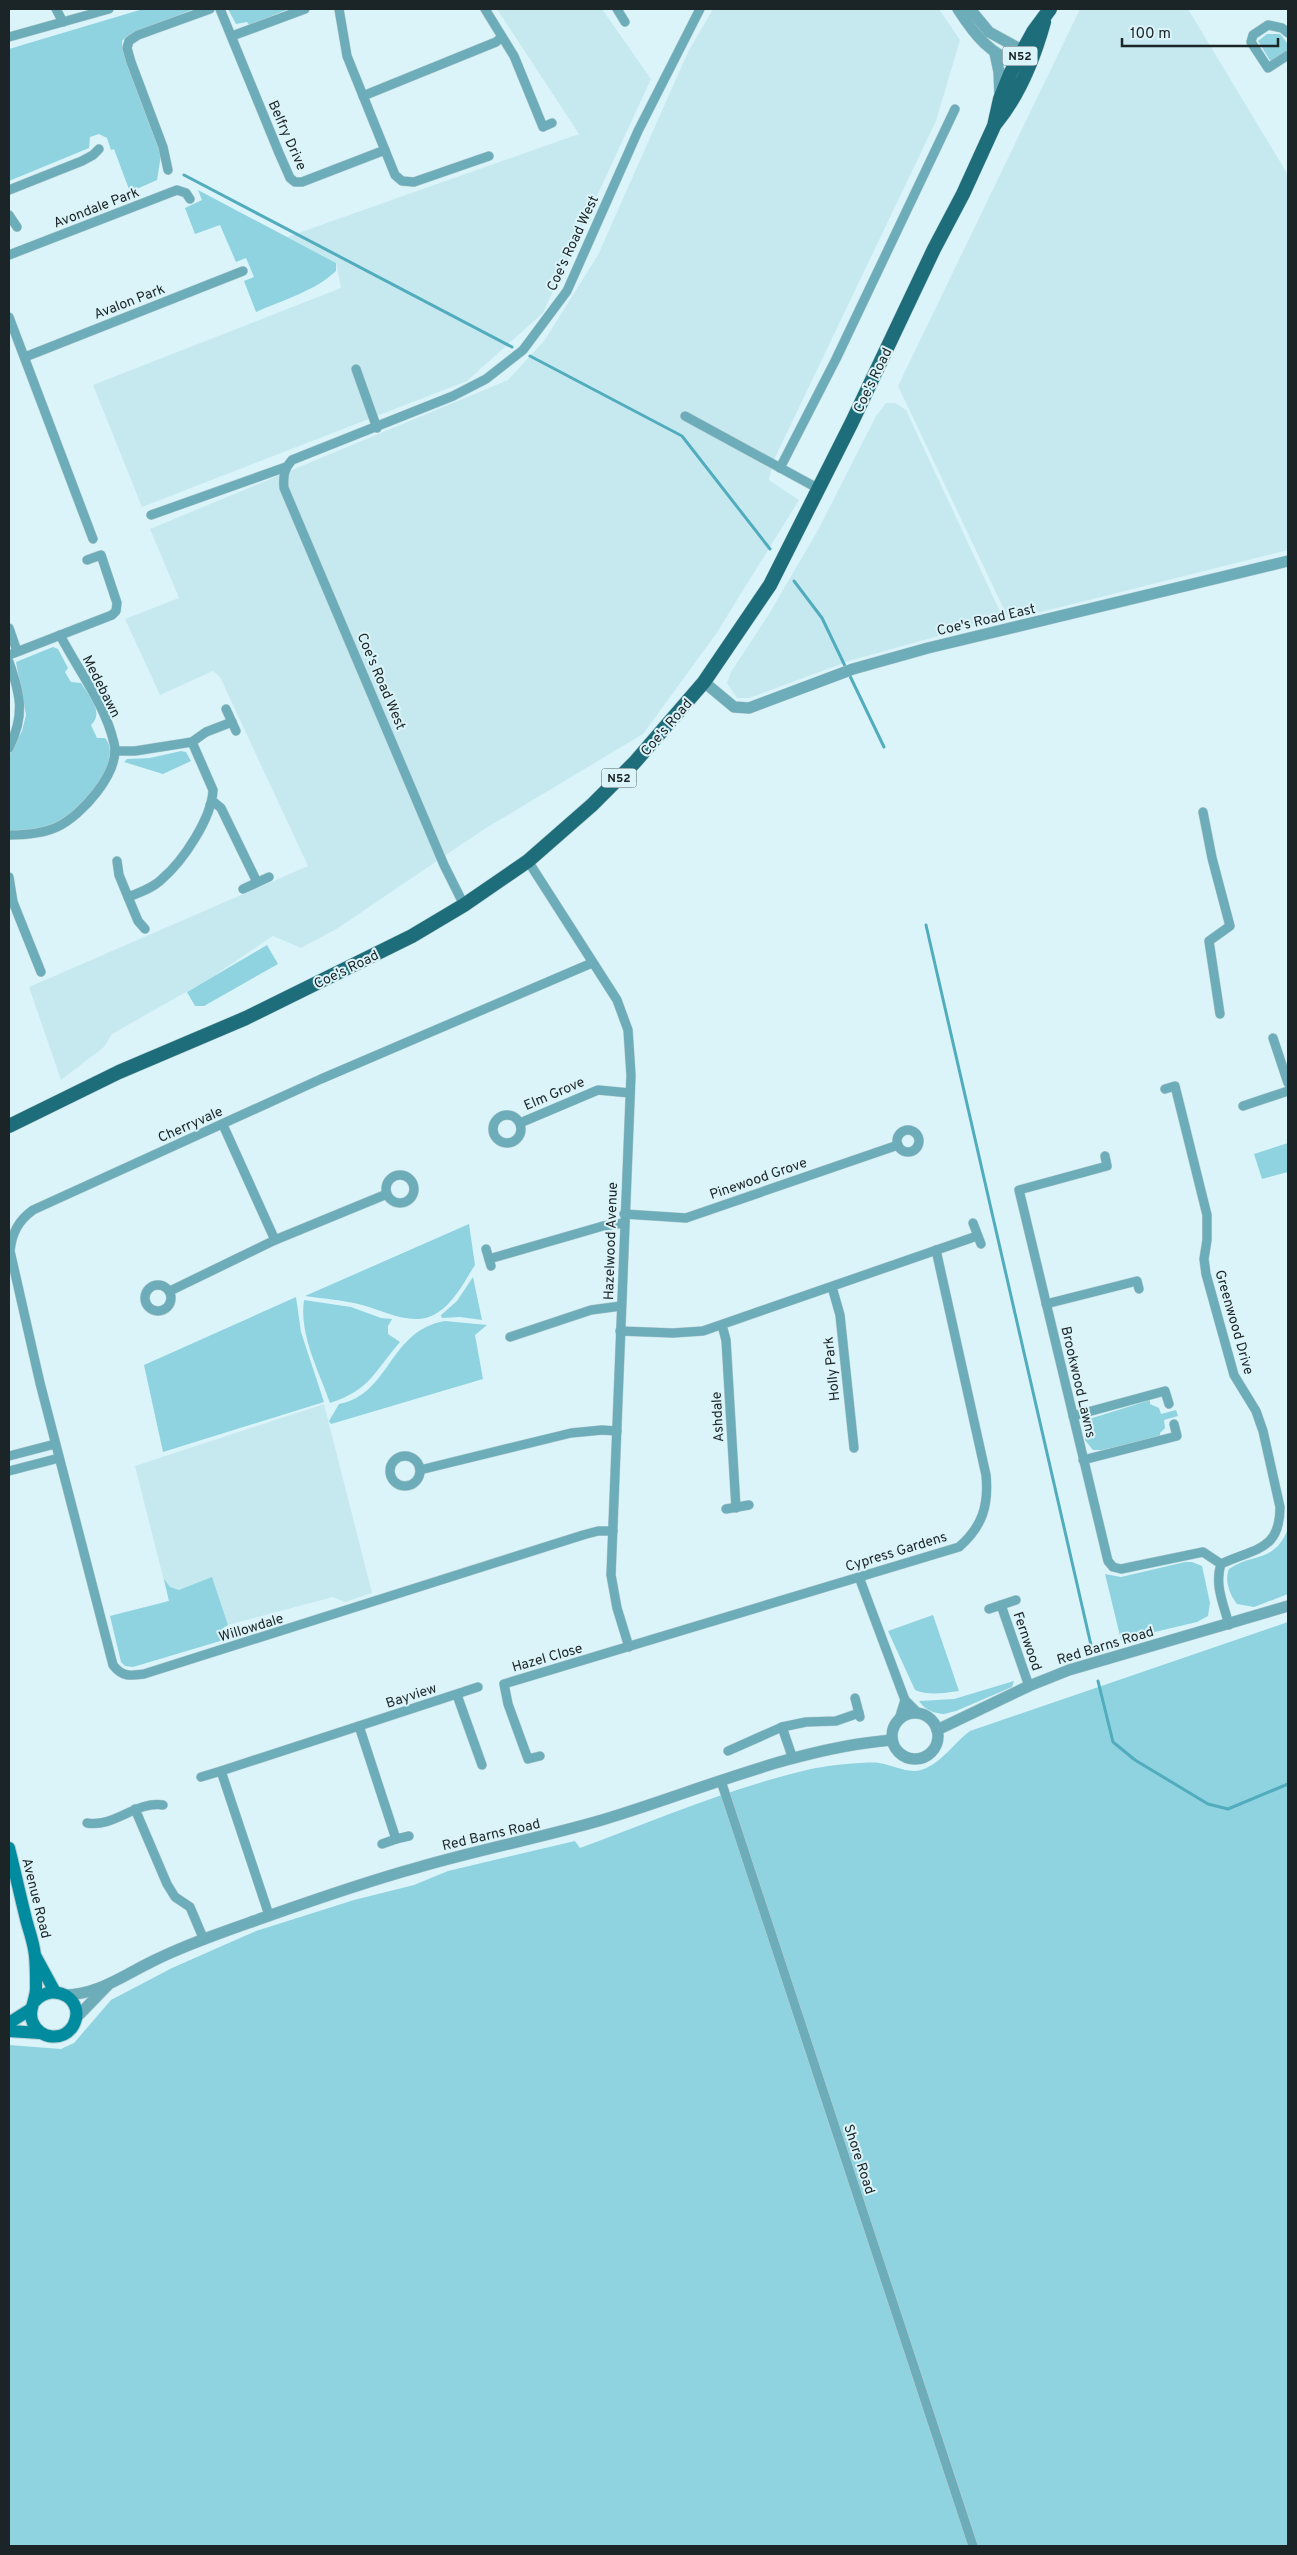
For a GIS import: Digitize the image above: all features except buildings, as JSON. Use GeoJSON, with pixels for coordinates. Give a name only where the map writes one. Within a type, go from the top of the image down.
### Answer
{"type":"FeatureCollection","features":[{"type":"Feature","properties":{"kind":"main road","name":"Coe's Road"},"geometry":{"type":"LineString","coordinates":[[994,126],[1011,105],[1033,32],[1048,12]]}},
{"type":"Feature","properties":{"kind":"main road","name":"Coe's Road"},"geometry":{"type":"LineString","coordinates":[[9,1126],[119,1072],[246,1018],[382,952],[464,905],[528,861],[592,805],[635,762],[704,682],[770,585],[819,489],[994,126],[1000,99],[1026,58]]}},
{"type":"Feature","properties":{"kind":"main road","name":"Avenue Road"},"geometry":{"type":"LineString","coordinates":[[9,1848],[35,1955],[33,2006]]}},
{"type":"Feature","properties":{"kind":"main road","name":"Avenue Road"},"geometry":{"type":"LineString","coordinates":[[35,1955],[59,1993]]}},
{"type":"Feature","properties":{"kind":"main road"},"geometry":{"type":"LineString","coordinates":[[9,2023],[33,2006],[45,1993],[59,1993],[73,2004],[75,2019],[68,2032],[62,2035],[47,2036],[40,2033],[9,2031]]}},
{"type":"Feature","properties":{"kind":"main road"},"geometry":{"type":"LineString","coordinates":[[33,2006],[32,2020],[40,2033]]}},
{"type":"Feature","properties":{"kind":"street"},"geometry":{"type":"LineString","coordinates":[[56,9],[63,22]]}},
{"type":"Feature","properties":{"kind":"street"},"geometry":{"type":"LineString","coordinates":[[9,38],[109,9]]}},
{"type":"Feature","properties":{"kind":"street"},"geometry":{"type":"LineString","coordinates":[[168,170],[163,147],[127,48],[129,41],[138,35],[210,9]]}},
{"type":"Feature","properties":{"kind":"street","name":"Belfry Drive"},"geometry":{"type":"LineString","coordinates":[[220,9],[290,178],[295,182],[302,182],[385,150]]}},
{"type":"Feature","properties":{"kind":"street"},"geometry":{"type":"LineString","coordinates":[[232,36],[305,9]]}},
{"type":"Feature","properties":{"kind":"street"},"geometry":{"type":"LineString","coordinates":[[339,9],[347,56],[395,175],[402,181],[414,182],[489,156]]}},
{"type":"Feature","properties":{"kind":"street"},"geometry":{"type":"LineString","coordinates":[[485,9],[514,56],[543,127],[552,123]]}},
{"type":"Feature","properties":{"kind":"street"},"geometry":{"type":"LineString","coordinates":[[617,9],[626,22]]}},
{"type":"Feature","properties":{"kind":"street","name":"Coe's Road West"},"geometry":{"type":"LineString","coordinates":[[464,905],[444,865],[284,488],[283,477],[286,467],[292,460],[377,428],[453,396],[486,379],[515,356],[534,336],[567,291],[638,131],[700,9]]}},
{"type":"Feature","properties":{"kind":"street"},"geometry":{"type":"LineString","coordinates":[[958,9],[967,23],[995,53],[1000,72],[1000,99]]}},
{"type":"Feature","properties":{"kind":"street"},"geometry":{"type":"LineString","coordinates":[[970,9],[989,32],[1026,58]]}},
{"type":"Feature","properties":{"kind":"street"},"geometry":{"type":"LineString","coordinates":[[1288,33],[1282,28],[1268,25],[1253,35],[1251,42],[1268,68],[1288,55]]}},
{"type":"Feature","properties":{"kind":"street"},"geometry":{"type":"LineString","coordinates":[[363,96],[496,42],[502,37]]}},
{"type":"Feature","properties":{"kind":"street"},"geometry":{"type":"LineString","coordinates":[[995,53],[1026,58]]}},
{"type":"Feature","properties":{"kind":"street"},"geometry":{"type":"LineString","coordinates":[[780,468],[836,359],[955,109]]}},
{"type":"Feature","properties":{"kind":"street"},"geometry":{"type":"LineString","coordinates":[[9,190],[93,156],[99,149]]}},
{"type":"Feature","properties":{"kind":"street","name":"Avondale Park"},"geometry":{"type":"LineString","coordinates":[[9,255],[177,190],[186,193],[190,199]]}},
{"type":"Feature","properties":{"kind":"street"},"geometry":{"type":"LineString","coordinates":[[9,215],[17,227]]}},
{"type":"Feature","properties":{"kind":"street","name":"Avalon Park"},"geometry":{"type":"LineString","coordinates":[[25,357],[243,271]]}},
{"type":"Feature","properties":{"kind":"street"},"geometry":{"type":"LineString","coordinates":[[9,317],[93,539]]}},
{"type":"Feature","properties":{"kind":"street"},"geometry":{"type":"LineString","coordinates":[[356,369],[377,428]]}},
{"type":"Feature","properties":{"kind":"street"},"geometry":{"type":"LineString","coordinates":[[685,416],[819,489]]}},
{"type":"Feature","properties":{"kind":"street","name":"Coe's Road West"},"geometry":{"type":"LineString","coordinates":[[151,515],[286,467]]}},
{"type":"Feature","properties":{"kind":"street"},"geometry":{"type":"LineString","coordinates":[[9,628],[13,653],[112,615],[116,611],[117,604],[100,555],[88,560]]}},
{"type":"Feature","properties":{"kind":"street","name":"Coe's Road East"},"geometry":{"type":"LineString","coordinates":[[704,682],[734,707],[749,708],[853,669],[928,648],[1288,561]]}},
{"type":"Feature","properties":{"kind":"street","name":"Medebawn"},"geometry":{"type":"LineString","coordinates":[[60,634],[102,709],[115,751]]}},
{"type":"Feature","properties":{"kind":"street"},"geometry":{"type":"LineString","coordinates":[[9,662],[20,699],[18,724],[9,748]]}},
{"type":"Feature","properties":{"kind":"street"},"geometry":{"type":"LineString","coordinates":[[226,709],[236,731]]}},
{"type":"Feature","properties":{"kind":"street"},"geometry":{"type":"LineString","coordinates":[[9,835],[39,833],[57,828],[70,820],[90,801],[105,780],[115,751],[135,751],[192,742],[206,732],[232,722]]}},
{"type":"Feature","properties":{"kind":"street"},"geometry":{"type":"LineString","coordinates":[[128,897],[161,881],[172,870],[186,853],[210,805],[213,790],[192,742]]}},
{"type":"Feature","properties":{"kind":"street"},"geometry":{"type":"LineString","coordinates":[[210,805],[215,803],[221,808],[257,882]]}},
{"type":"Feature","properties":{"kind":"street"},"geometry":{"type":"LineString","coordinates":[[1203,812],[1212,858],[1230,926],[1209,941],[1220,1014]]}},
{"type":"Feature","properties":{"kind":"street"},"geometry":{"type":"LineString","coordinates":[[117,861],[119,875],[128,897],[138,921],[145,929]]}},
{"type":"Feature","properties":{"kind":"street","name":"Hazelwood Avenue"},"geometry":{"type":"LineString","coordinates":[[528,861],[617,1000],[623,1013],[630,1053],[611,1575],[616,1608],[629,1647]]}},
{"type":"Feature","properties":{"kind":"street"},"geometry":{"type":"LineString","coordinates":[[243,889],[269,876]]}},
{"type":"Feature","properties":{"kind":"street"},"geometry":{"type":"LineString","coordinates":[[9,877],[13,902],[41,972]]}},
{"type":"Feature","properties":{"kind":"street","name":"Cherryvale"},"geometry":{"type":"LineString","coordinates":[[57,1451],[12,1266],[10,1251],[12,1238],[16,1227],[23,1217],[33,1210],[321,1079],[592,963]]}},
{"type":"Feature","properties":{"kind":"street"},"geometry":{"type":"LineString","coordinates":[[1273,1038],[1288,1082]]}},
{"type":"Feature","properties":{"kind":"street","name":"Greenwood Drive"},"geometry":{"type":"LineString","coordinates":[[1165,1089],[1175,1086],[1207,1215],[1207,1240],[1204,1259],[1226,1348],[1234,1375],[1256,1411],[1280,1507],[1280,1522],[1276,1536],[1269,1543],[1221,1564]]}},
{"type":"Feature","properties":{"kind":"street","name":"Elm Grove"},"geometry":{"type":"LineString","coordinates":[[520,1123],[598,1090],[630,1092]]}},
{"type":"Feature","properties":{"kind":"street"},"geometry":{"type":"LineString","coordinates":[[1243,1106],[1288,1091]]}},
{"type":"Feature","properties":{"kind":"street"},"geometry":{"type":"LineString","coordinates":[[223,1125],[275,1240]]}},
{"type":"Feature","properties":{"kind":"street","name":"Pinewood Grove"},"geometry":{"type":"LineString","coordinates":[[486,1249],[490,1263],[624,1218],[686,1218],[898,1145]]}},
{"type":"Feature","properties":{"kind":"street","name":"Brookwood Lawns"},"geometry":{"type":"LineString","coordinates":[[1105,1156],[1107,1166],[1019,1190],[1108,1561],[1113,1567],[1121,1569],[1203,1552],[1221,1564]]}},
{"type":"Feature","properties":{"kind":"street"},"geometry":{"type":"LineString","coordinates":[[170,1291],[275,1240],[387,1194]]}},
{"type":"Feature","properties":{"kind":"street"},"geometry":{"type":"LineString","coordinates":[[620,1331],[673,1333],[703,1330],[722,1325],[936,1250],[978,1240],[973,1223]]}},
{"type":"Feature","properties":{"kind":"street","name":"Cypress Gardens"},"geometry":{"type":"LineString","coordinates":[[629,1647],[959,1547],[971,1536],[985,1511],[988,1494],[986,1475],[936,1250]]}},
{"type":"Feature","properties":{"kind":"street"},"geometry":{"type":"LineString","coordinates":[[1046,1304],[1137,1281],[1139,1289]]}},
{"type":"Feature","properties":{"kind":"street","name":"Holly Park"},"geometry":{"type":"LineString","coordinates":[[832,1287],[840,1315],[854,1448]]}},
{"type":"Feature","properties":{"kind":"street"},"geometry":{"type":"LineString","coordinates":[[510,1337],[591,1310],[621,1306]]}},
{"type":"Feature","properties":{"kind":"street","name":"Ashdale"},"geometry":{"type":"LineString","coordinates":[[722,1325],[726,1340],[736,1508]]}},
{"type":"Feature","properties":{"kind":"street"},"geometry":{"type":"LineString","coordinates":[[1073,1416],[1165,1392],[1169,1404]]}},
{"type":"Feature","properties":{"kind":"street"},"geometry":{"type":"LineString","coordinates":[[1084,1460],[1177,1436],[1174,1424]]}},
{"type":"Feature","properties":{"kind":"street"},"geometry":{"type":"LineString","coordinates":[[420,1470],[571,1433],[602,1430],[617,1431]]}},
{"type":"Feature","properties":{"kind":"street"},"geometry":{"type":"LineString","coordinates":[[9,1456],[57,1451]]}},
{"type":"Feature","properties":{"kind":"street"},"geometry":{"type":"LineString","coordinates":[[9,1471],[57,1451]]}},
{"type":"Feature","properties":{"kind":"street","name":"Willowdale"},"geometry":{"type":"LineString","coordinates":[[57,1451],[113,1665],[119,1673],[129,1676],[144,1674],[277,1634],[583,1535],[598,1531],[613,1531]]}},
{"type":"Feature","properties":{"kind":"street"},"geometry":{"type":"LineString","coordinates":[[726,1509],[749,1505]]}},
{"type":"Feature","properties":{"kind":"street"},"geometry":{"type":"LineString","coordinates":[[1221,1564],[1218,1575],[1219,1591],[1229,1625]]}},
{"type":"Feature","properties":{"kind":"street"},"geometry":{"type":"LineString","coordinates":[[859,1577],[905,1700],[919,1714]]}},
{"type":"Feature","properties":{"kind":"street"},"geometry":{"type":"LineString","coordinates":[[989,1609],[1016,1600]]}},
{"type":"Feature","properties":{"kind":"street","name":"Fernwood"},"geometry":{"type":"LineString","coordinates":[[1001,1605],[1029,1686]]}},
{"type":"Feature","properties":{"kind":"street","name":"Red Barns Road"},"geometry":{"type":"LineString","coordinates":[[937,1730],[1029,1686],[1069,1670],[1229,1625],[1288,1606]]}},
{"type":"Feature","properties":{"kind":"street","name":"Hazel Close"},"geometry":{"type":"LineString","coordinates":[[540,1756],[528,1759],[508,1704],[504,1684],[629,1647]]}},
{"type":"Feature","properties":{"kind":"street"},"geometry":{"type":"LineString","coordinates":[[457,1695],[478,1687]]}},
{"type":"Feature","properties":{"kind":"street","name":"Bayview"},"geometry":{"type":"LineString","coordinates":[[201,1777],[457,1695],[482,1765]]}},
{"type":"Feature","properties":{"kind":"street"},"geometry":{"type":"LineString","coordinates":[[728,1751],[782,1727],[806,1722],[836,1721],[860,1715],[855,1698]]}},
{"type":"Feature","properties":{"kind":"street"},"geometry":{"type":"LineString","coordinates":[[899,1719],[909,1714],[919,1714],[930,1718],[937,1730],[938,1738],[933,1752],[920,1759],[905,1758],[894,1748],[892,1740],[893,1727],[899,1719],[905,1700]]}},
{"type":"Feature","properties":{"kind":"street"},"geometry":{"type":"LineString","coordinates":[[360,1726],[396,1839]]}},
{"type":"Feature","properties":{"kind":"street"},"geometry":{"type":"LineString","coordinates":[[782,1727],[793,1759]]}},
{"type":"Feature","properties":{"kind":"street","name":"Red Barns Road"},"geometry":{"type":"LineString","coordinates":[[59,1993],[76,1995],[108,1985],[153,1961],[269,1915],[417,1867],[548,1836],[604,1820],[793,1759],[892,1740]]}},
{"type":"Feature","properties":{"kind":"street"},"geometry":{"type":"LineString","coordinates":[[221,1771],[269,1915]]}},
{"type":"Feature","properties":{"kind":"street","name":"Shore Road"},"geometry":{"type":"LineString","coordinates":[[720,1781],[973,2546]]}},
{"type":"Feature","properties":{"kind":"street"},"geometry":{"type":"LineString","coordinates":[[87,1823],[108,1822],[150,1804],[163,1805]]}},
{"type":"Feature","properties":{"kind":"street"},"geometry":{"type":"LineString","coordinates":[[136,1809],[167,1884],[175,1896],[190,1907],[204,1940]]}},
{"type":"Feature","properties":{"kind":"street"},"geometry":{"type":"LineString","coordinates":[[382,1844],[409,1836]]}},
{"type":"Feature","properties":{"kind":"street","name":"Red Barns Road"},"geometry":{"type":"LineString","coordinates":[[75,2019],[108,1985]]}},
{"type":"Feature","properties":{"kind":"shaded area"},"geometry":{"type":"Polygon","coordinates":[[[143,9],[194,9],[126,37],[122,41],[123,52],[161,155],[157,180],[130,192],[114,149],[111,150],[107,138],[99,134],[90,137],[89,148],[9,181],[9,49],[143,9]]]}},
{"type":"Feature","properties":{"kind":"shaded area"},"geometry":{"type":"Polygon","coordinates":[[[228,9],[289,9],[249,25],[247,22],[236,24],[228,9]]]}},
{"type":"Feature","properties":{"kind":"shaded area"},"geometry":{"type":"Polygon","coordinates":[[[497,9],[602,9],[651,79],[543,313],[467,381],[142,507],[93,385],[341,288],[336,263],[287,237],[579,134],[497,9]]]}},
{"type":"Feature","properties":{"kind":"shaded area"},"geometry":{"type":"Polygon","coordinates":[[[713,9],[939,9],[960,40],[936,121],[772,464],[769,480],[799,500],[716,634],[643,734],[483,830],[338,928],[301,948],[273,936],[209,979],[112,1034],[104,1047],[61,1080],[29,987],[308,866],[220,677],[213,671],[160,695],[125,619],[179,598],[150,529],[508,380],[544,341],[598,255],[688,52],[713,9]]]}},
{"type":"Feature","properties":{"kind":"shaded area"},"geometry":{"type":"Polygon","coordinates":[[[1080,9],[1188,9],[1288,175],[1288,550],[1009,620],[898,386],[1080,9]]]}},
{"type":"Feature","properties":{"kind":"shaded area"},"geometry":{"type":"Polygon","coordinates":[[[1267,34],[1280,34],[1288,44],[1288,52],[1271,62],[1258,41],[1267,34]]]}},
{"type":"Feature","properties":{"kind":"shaded area"},"geometry":{"type":"Polygon","coordinates":[[[198,190],[336,263],[336,271],[309,290],[256,312],[244,281],[254,277],[246,258],[236,262],[220,225],[195,234],[185,208],[202,200],[198,190]]]}},
{"type":"Feature","properties":{"kind":"shaded area"},"geometry":{"type":"Polygon","coordinates":[[[886,403],[895,403],[906,410],[1003,618],[849,661],[749,698],[737,698],[727,683],[731,672],[769,614],[818,530],[876,416],[886,403]]]}},
{"type":"Feature","properties":{"kind":"shaded area"},"geometry":{"type":"Polygon","coordinates":[[[53,647],[58,649],[68,668],[65,672],[71,682],[81,683],[94,704],[96,715],[91,725],[97,738],[105,738],[109,744],[109,761],[98,787],[86,803],[72,814],[58,823],[43,829],[9,831],[9,756],[22,731],[26,715],[16,662],[53,647]]]}},
{"type":"Feature","properties":{"kind":"shaded area"},"geometry":{"type":"Polygon","coordinates":[[[181,751],[186,752],[191,761],[163,774],[124,762],[127,759],[150,758],[181,751]]]}},
{"type":"Feature","properties":{"kind":"shaded area"},"geometry":{"type":"Polygon","coordinates":[[[267,945],[278,964],[204,1006],[195,1006],[187,992],[267,945]]]}},
{"type":"Feature","properties":{"kind":"shaded area"},"geometry":{"type":"Polygon","coordinates":[[[1288,1143],[1288,1172],[1262,1179],[1254,1154],[1288,1143]]]}},
{"type":"Feature","properties":{"kind":"shaded area"},"geometry":{"type":"Polygon","coordinates":[[[469,1224],[475,1265],[449,1304],[428,1317],[409,1319],[355,1303],[305,1296],[469,1224]]]}},
{"type":"Feature","properties":{"kind":"shaded area"},"geometry":{"type":"Polygon","coordinates":[[[473,1277],[482,1320],[460,1317],[442,1318],[441,1315],[457,1301],[473,1277]]]}},
{"type":"Feature","properties":{"kind":"shaded area"},"geometry":{"type":"Polygon","coordinates":[[[296,1297],[301,1332],[324,1402],[163,1452],[144,1365],[296,1297]]]}},
{"type":"Feature","properties":{"kind":"shaded area"},"geometry":{"type":"Polygon","coordinates":[[[304,1300],[351,1307],[381,1318],[392,1319],[388,1326],[388,1334],[400,1342],[363,1386],[343,1398],[330,1403],[307,1340],[303,1313],[304,1300]]]}},
{"type":"Feature","properties":{"kind":"shaded area"},"geometry":{"type":"Polygon","coordinates":[[[445,1321],[487,1325],[475,1335],[483,1379],[331,1424],[329,1421],[339,1404],[356,1398],[369,1388],[412,1336],[426,1327],[445,1321]]]}},
{"type":"Feature","properties":{"kind":"shaded area"},"geometry":{"type":"Polygon","coordinates":[[[1150,1400],[1150,1404],[1159,1408],[1161,1414],[1176,1410],[1178,1416],[1164,1420],[1165,1428],[1160,1433],[1160,1437],[1102,1450],[1093,1450],[1085,1440],[1086,1420],[1150,1400]]]}},
{"type":"Feature","properties":{"kind":"shaded area"},"geometry":{"type":"Polygon","coordinates":[[[324,1404],[372,1593],[345,1602],[333,1597],[228,1625],[223,1628],[227,1639],[110,1616],[169,1601],[135,1466],[324,1404]]]}},
{"type":"Feature","properties":{"kind":"shaded area"},"geometry":{"type":"Polygon","coordinates":[[[1288,1529],[1288,1594],[1254,1607],[1237,1604],[1228,1588],[1227,1578],[1229,1569],[1246,1560],[1269,1553],[1276,1548],[1288,1529]]]}},
{"type":"Feature","properties":{"kind":"shaded area"},"geometry":{"type":"Polygon","coordinates":[[[1192,1562],[1202,1566],[1210,1603],[1208,1616],[1197,1622],[1121,1640],[1105,1574],[1121,1577],[1192,1562]]]}},
{"type":"Feature","properties":{"kind":"shaded area"},"geometry":{"type":"Polygon","coordinates":[[[212,1577],[228,1625],[223,1628],[227,1639],[133,1667],[125,1666],[121,1662],[110,1616],[169,1601],[164,1579],[170,1587],[179,1590],[212,1577]]]}},
{"type":"Feature","properties":{"kind":"shaded area"},"geometry":{"type":"Polygon","coordinates":[[[933,1615],[959,1691],[931,1693],[915,1690],[888,1631],[933,1615]]]}},
{"type":"Feature","properties":{"kind":"shaded area"},"geometry":{"type":"Polygon","coordinates":[[[1288,1622],[1288,2546],[9,2546],[9,2045],[61,2049],[74,2043],[111,2000],[172,1968],[256,1931],[354,1900],[414,1885],[448,1871],[575,1841],[580,1848],[666,1815],[782,1776],[845,1764],[885,1764],[918,1771],[937,1762],[970,1731],[1288,1622]]]}},
{"type":"Feature","properties":{"kind":"shaded area"},"geometry":{"type":"Polygon","coordinates":[[[1014,1681],[1012,1687],[956,1711],[944,1714],[929,1710],[919,1701],[954,1699],[1014,1681]]]}},
{"type":"Feature","properties":{"kind":"waterway"},"geometry":{"type":"LineString","coordinates":[[184,175],[512,347]]}},
{"type":"Feature","properties":{"kind":"waterway"},"geometry":{"type":"LineString","coordinates":[[530,356],[682,436],[770,549]]}},
{"type":"Feature","properties":{"kind":"waterway"},"geometry":{"type":"LineString","coordinates":[[794,581],[822,618],[846,668]]}},
{"type":"Feature","properties":{"kind":"waterway"},"geometry":{"type":"LineString","coordinates":[[849,674],[884,747]]}},
{"type":"Feature","properties":{"kind":"waterway"},"geometry":{"type":"LineString","coordinates":[[926,925],[1091,1645]]}},
{"type":"Feature","properties":{"kind":"waterway"},"geometry":{"type":"LineString","coordinates":[[1098,1681],[1113,1742],[1135,1760],[1208,1804],[1228,1809],[1288,1784]]}}]}
